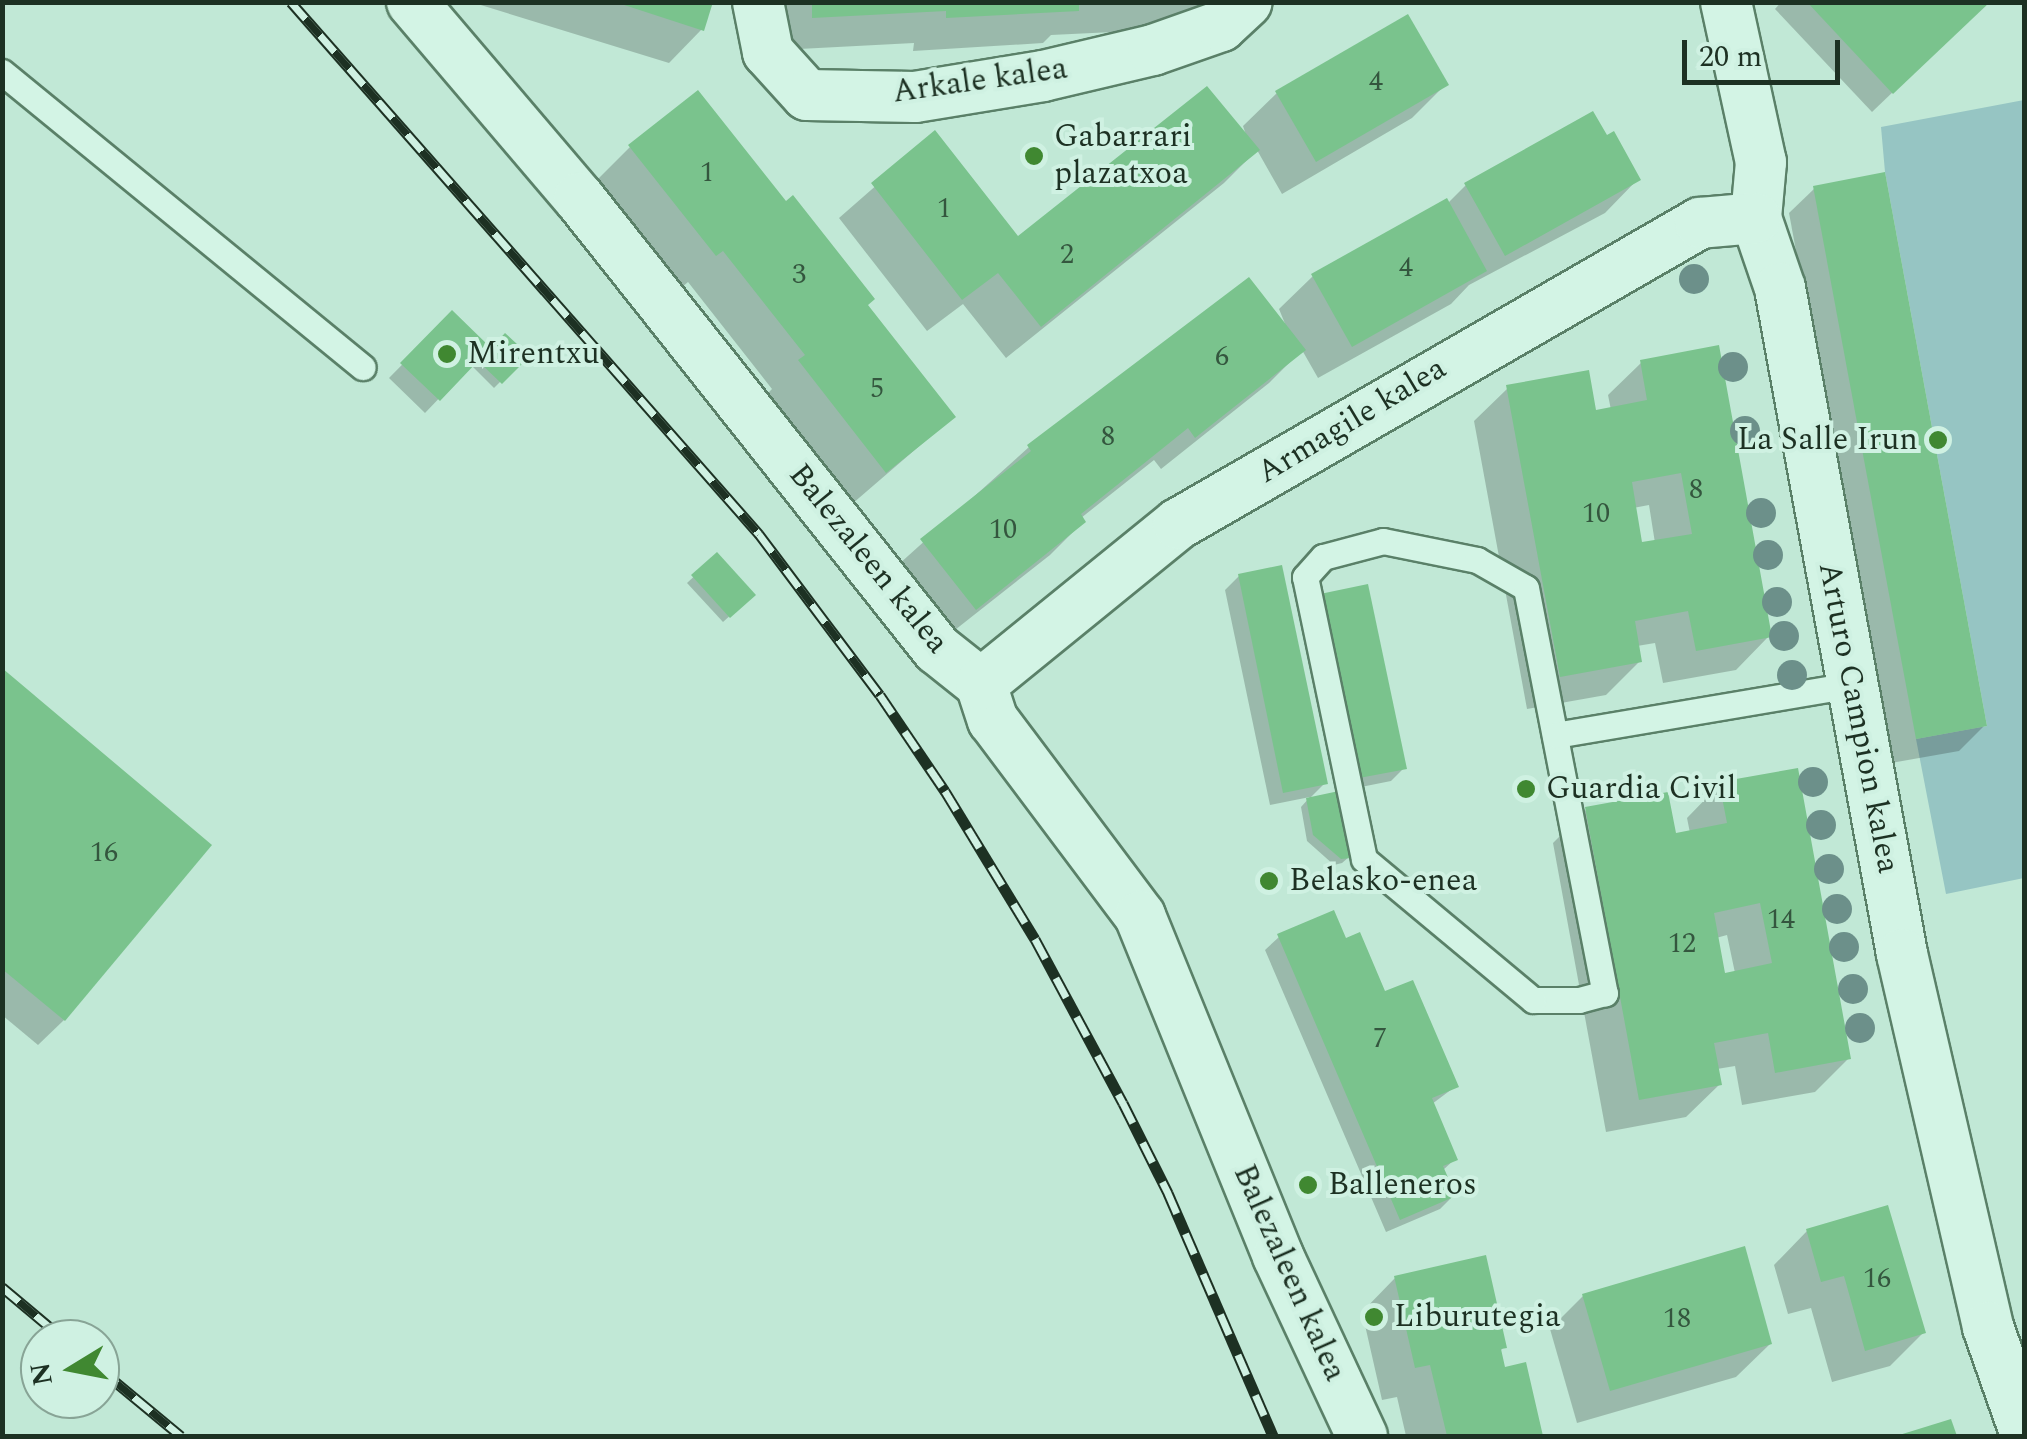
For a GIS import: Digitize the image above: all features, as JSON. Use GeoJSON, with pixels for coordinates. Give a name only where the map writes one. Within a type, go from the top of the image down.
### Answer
{"type":"FeatureCollection","features":[{"type":"Feature","properties":{"kind":"street","name":"Balezaleen kalea"},"geometry":{"type":"LineString","coordinates":[[412,2],[580,198],[937,649],[981,684],[992,720],[1140,916],[1278,1256],[1362,1436]]}},
{"type":"Feature","properties":{"kind":"street","name":"Arkale kalea"},"geometry":{"type":"LineString","coordinates":[[758,2],[768,52],[808,95],[915,96],[1043,76],[1153,50],[1220,26],[1247,2]]}},
{"type":"Feature","properties":{"kind":"street","name":"Arturo Campion kalea"},"geometry":{"type":"LineString","coordinates":[[1726,2],[1761,162],[1756,218],[1780,288],[1902,954],[1988,1327],[2024,1430]]}},
{"type":"Feature","properties":{"kind":"street","name":"Armagile kalea"},"geometry":{"type":"LineString","coordinates":[[981,684],[1178,524],[1700,223],[1756,218]]}},
{"type":"Feature","properties":{"kind":"lane"},"geometry":{"type":"LineString","coordinates":[[2,72],[363,367]]}},
{"type":"Feature","properties":{"kind":"lane"},"geometry":{"type":"LineString","coordinates":[[1383,541],[1477,560],[1526,588],[1555,735],[1604,993],[1579,1000],[1532,1000],[1364,859],[1305,576],[1323,557],[1383,541]]}},
{"type":"Feature","properties":{"kind":"lane"},"geometry":{"type":"LineString","coordinates":[[1555,735],[1850,685]]}},
{"type":"Feature","properties":{"kind":"shaded area"},"geometry":{"type":"Polygon","coordinates":[[[2024,100],[2024,878],[1946,894],[1916,739],[1987,726],[1885,172],[1881,127],[2024,100]]]}},
{"type":"Feature","properties":{"kind":"building"},"geometry":{"type":"Polygon","coordinates":[[[615,2],[713,2],[704,31],[615,2]]]}},
{"type":"Feature","properties":{"kind":"building"},"geometry":{"type":"Polygon","coordinates":[[[812,2],[1079,2],[1079,11],[946,18],[946,11],[812,18],[812,2]]]}},
{"type":"Feature","properties":{"kind":"building"},"geometry":{"type":"Polygon","coordinates":[[[1807,2],[1990,2],[1893,94],[1807,2]]]}},
{"type":"Feature","properties":{"kind":"building"},"geometry":{"type":"Polygon","coordinates":[[[1408,14],[1449,85],[1316,162],[1275,91],[1408,14]]]}},
{"type":"Feature","properties":{"kind":"building"},"geometry":{"type":"Polygon","coordinates":[[[1207,86],[1260,150],[1041,327],[998,273],[962,300],[871,183],[935,130],[1018,236],[1207,86]]]}},
{"type":"Feature","properties":{"kind":"building"},"geometry":{"type":"Polygon","coordinates":[[[698,90],[786,201],[793,195],[875,299],[868,305],[956,417],[886,473],[798,360],[805,355],[723,251],[716,256],[628,145],[698,90]]]}},
{"type":"Feature","properties":{"kind":"building"},"geometry":{"type":"Polygon","coordinates":[[[1593,111],[1607,135],[1614,131],[1641,180],[1505,256],[1464,183],[1593,111]]]}},
{"type":"Feature","properties":{"kind":"building"},"geometry":{"type":"Polygon","coordinates":[[[1885,172],[1987,726],[1916,739],[1813,186],[1885,172]]]}},
{"type":"Feature","properties":{"kind":"building"},"geometry":{"type":"Polygon","coordinates":[[[1447,198],[1487,271],[1352,347],[1311,274],[1447,198]]]}},
{"type":"Feature","properties":{"kind":"building"},"geometry":{"type":"Polygon","coordinates":[[[1249,277],[1306,350],[1195,438],[1188,428],[1081,514],[1086,522],[976,610],[920,539],[1031,451],[1027,445],[1249,277]]]}},
{"type":"Feature","properties":{"kind":"building","name":"Mirentxu"},"geometry":{"type":"Polygon","coordinates":[[[452,310],[491,348],[505,333],[530,356],[502,384],[478,361],[440,401],[400,363],[452,310]]]}},
{"type":"Feature","properties":{"kind":"building"},"geometry":{"type":"Polygon","coordinates":[[[1719,345],[1772,637],[1696,651],[1688,611],[1635,621],[1642,662],[1560,677],[1506,385],[1589,370],[1596,410],[1647,400],[1640,360],[1719,345]],[[1681,473],[1632,482],[1642,542],[1692,534],[1681,473]]]}},
{"type":"Feature","properties":{"kind":"building"},"geometry":{"type":"Polygon","coordinates":[[[717,552],[756,595],[730,618],[691,575],[717,552]]]}},
{"type":"Feature","properties":{"kind":"building"},"geometry":{"type":"Polygon","coordinates":[[[1282,565],[1328,784],[1283,793],[1238,574],[1282,565]]]}},
{"type":"Feature","properties":{"kind":"building"},"geometry":{"type":"Polygon","coordinates":[[[1368,584],[1407,769],[1359,778],[1320,594],[1368,584]]]}},
{"type":"Feature","properties":{"kind":"building"},"geometry":{"type":"Polygon","coordinates":[[[2,668],[212,845],[65,1021],[2,969],[2,668]]]}},
{"type":"Feature","properties":{"kind":"building"},"geometry":{"type":"Polygon","coordinates":[[[1798,768],[1851,1059],[1775,1073],[1768,1033],[1714,1043],[1722,1085],[1639,1100],[1585,807],[1668,792],[1676,833],[1727,823],[1719,782],[1798,768]],[[1760,903],[1714,913],[1725,973],[1772,963],[1760,903]]]}},
{"type":"Feature","properties":{"kind":"building"},"geometry":{"type":"Polygon","coordinates":[[[1339,791],[1351,858],[1341,859],[1313,835],[1306,798],[1339,791]]]}},
{"type":"Feature","properties":{"kind":"building"},"geometry":{"type":"Polygon","coordinates":[[[1334,910],[1346,938],[1360,932],[1385,991],[1413,980],[1459,1087],[1432,1098],[1458,1160],[1443,1166],[1456,1196],[1400,1220],[1277,934],[1334,910]]]}},
{"type":"Feature","properties":{"kind":"building"},"geometry":{"type":"Polygon","coordinates":[[[1888,1205],[1926,1333],[1865,1351],[1844,1276],[1821,1282],[1806,1229],[1888,1205]]]}},
{"type":"Feature","properties":{"kind":"building"},"geometry":{"type":"Polygon","coordinates":[[[1745,1246],[1772,1344],[1610,1391],[1582,1294],[1745,1246]]]}},
{"type":"Feature","properties":{"kind":"building"},"geometry":{"type":"Polygon","coordinates":[[[1486,1255],[1507,1348],[1501,1349],[1505,1367],[1526,1362],[1543,1436],[1447,1436],[1430,1365],[1415,1368],[1394,1276],[1486,1255]]]}},
{"type":"Feature","properties":{"kind":"building"},"geometry":{"type":"Polygon","coordinates":[[[1951,1419],[1957,1436],[1896,1436],[1951,1419]]]}},
{"type":"Feature","properties":{"kind":"railway"},"geometry":{"type":"LineString","coordinates":[[291,2],[759,534],[880,695],[945,791],[1035,939],[1123,1103],[1168,1193],[1273,1436]]}},
{"type":"Feature","properties":{"kind":"railway"},"geometry":{"type":"LineString","coordinates":[[2,1287],[40,1319]]}},
{"type":"Feature","properties":{"kind":"railway"},"geometry":{"type":"LineString","coordinates":[[120,1386],[181,1436]]}},
{"type":"Feature","properties":{"kind":"place","name":"Gabarrari plazatxoa"},"geometry":{"type":"Point","coordinates":[1034,156]}},
{"type":"Feature","properties":{"kind":"place","name":"Mirentxu"},"geometry":{"type":"Point","coordinates":[447,354]}},
{"type":"Feature","properties":{"kind":"place","name":"La Salle Irun"},"geometry":{"type":"Point","coordinates":[1938,440]}},
{"type":"Feature","properties":{"kind":"place","name":"Guardia Civil"},"geometry":{"type":"Point","coordinates":[1526,789]}},
{"type":"Feature","properties":{"kind":"place","name":"Belasko-enea"},"geometry":{"type":"Point","coordinates":[1269,881]}},
{"type":"Feature","properties":{"kind":"place","name":"Balleneros"},"geometry":{"type":"Point","coordinates":[1308,1185]}},
{"type":"Feature","properties":{"kind":"place","name":"Liburutegia"},"geometry":{"type":"Point","coordinates":[1374,1317]}}]}
